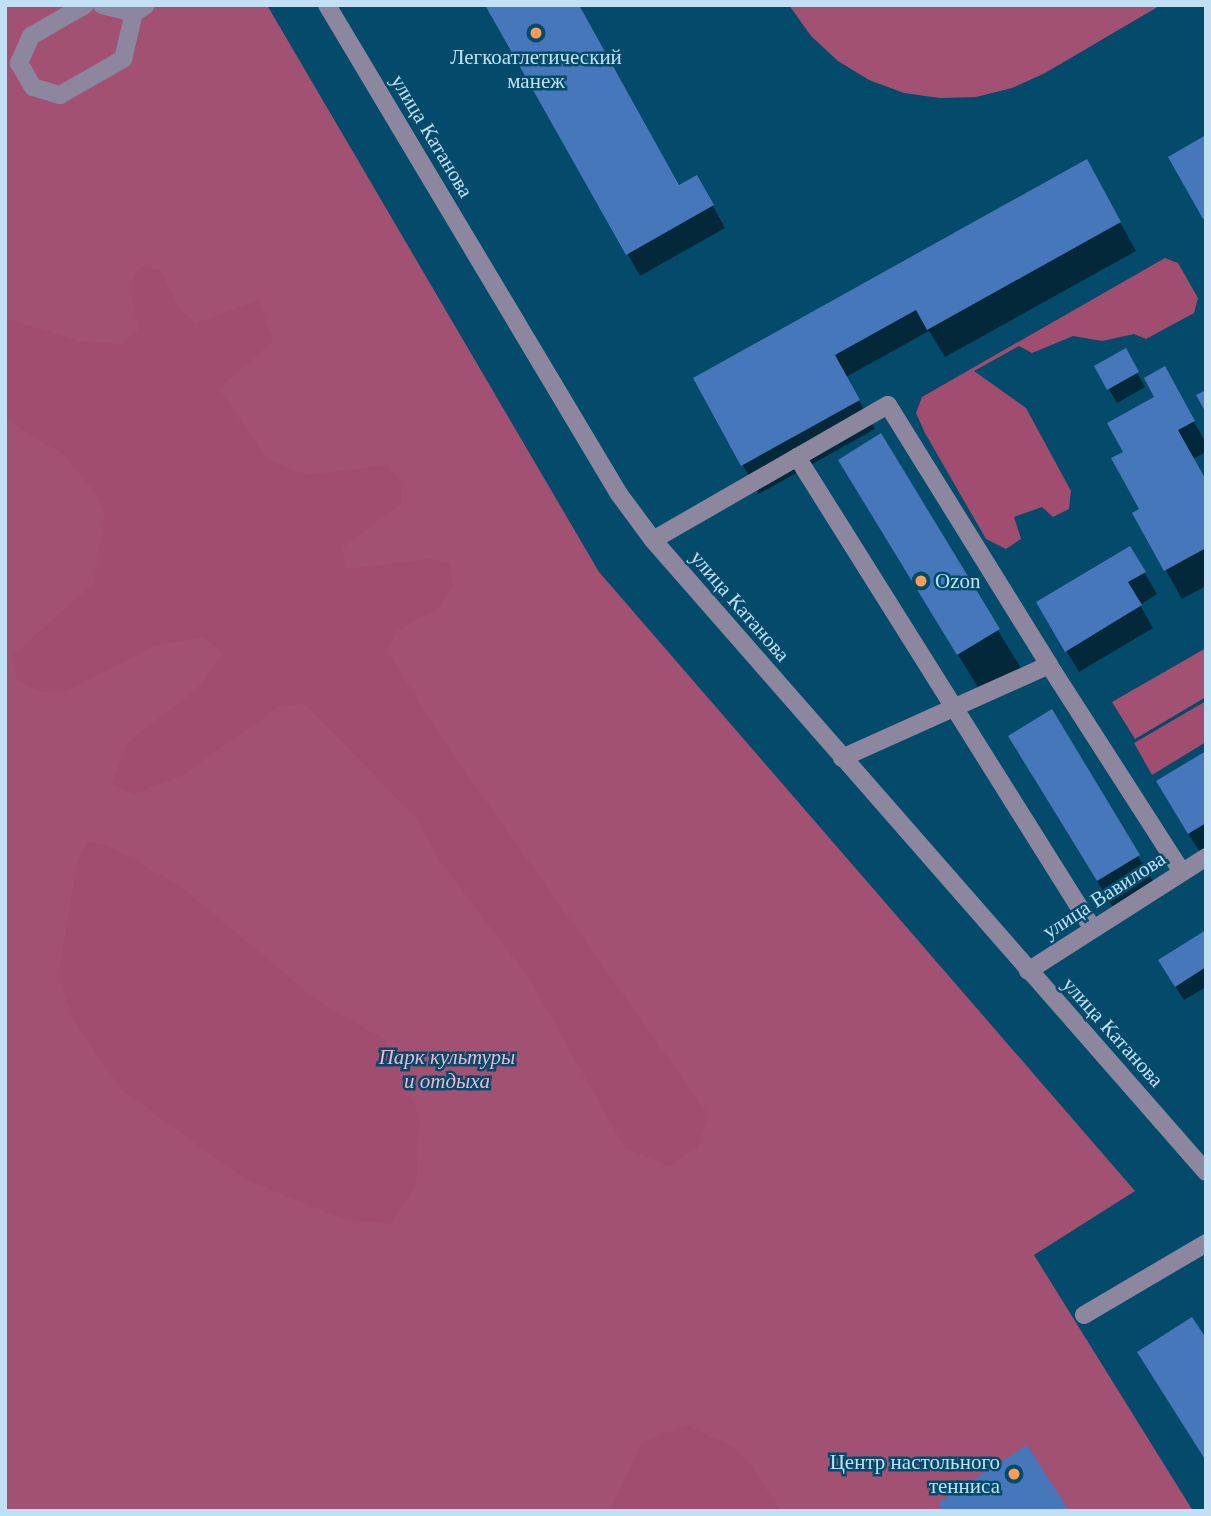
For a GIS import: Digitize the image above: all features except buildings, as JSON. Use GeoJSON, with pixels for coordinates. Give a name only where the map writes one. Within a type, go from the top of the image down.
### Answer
{"type":"FeatureCollection","features":[{"type":"Feature","properties":{"kind":"street"},"geometry":{"type":"LineString","coordinates":[[85,5],[31,36],[19,63],[33,87],[60,95],[123,59],[140,9],[102,5]]}},
{"type":"Feature","properties":{"kind":"street","name":"улица Катанова"},"geometry":{"type":"LineString","coordinates":[[327,5],[619,494],[653,540],[1206,1172]]}},
{"type":"Feature","properties":{"kind":"street"},"geometry":{"type":"LineString","coordinates":[[653,540],[888,405],[1049,665],[1182,872]]}},
{"type":"Feature","properties":{"kind":"street"},"geometry":{"type":"LineString","coordinates":[[797,457],[1093,929]]}},
{"type":"Feature","properties":{"kind":"street"},"geometry":{"type":"LineString","coordinates":[[842,758],[1049,665]]}},
{"type":"Feature","properties":{"kind":"street","name":"улица Вавилова"},"geometry":{"type":"LineString","coordinates":[[1028,971],[1206,856]]}},
{"type":"Feature","properties":{"kind":"street"},"geometry":{"type":"LineString","coordinates":[[1084,1315],[1206,1243]]}},
{"type":"Feature","properties":{"kind":"green space","name":"Парк культуры и отдыха"},"geometry":{"type":"Polygon","coordinates":[[[5,5],[267,5],[599,572],[1135,1191],[1034,1255],[1193,1511],[5,1511],[5,5]]]}},
{"type":"Feature","properties":{"kind":"green space"},"geometry":{"type":"Polygon","coordinates":[[[789,5],[1161,5],[1045,73],[1012,88],[976,97],[940,98],[904,93],[869,80],[838,61],[811,36],[789,5]]]}},
{"type":"Feature","properties":{"kind":"green space"},"geometry":{"type":"Polygon","coordinates":[[[1206,648],[1206,697],[1135,739],[1112,702],[1206,648]]]}},
{"type":"Feature","properties":{"kind":"shaded area"},"geometry":{"type":"Polygon","coordinates":[[[1165,258],[1178,263],[1198,298],[1194,313],[1146,339],[1134,334],[1102,341],[1073,336],[1032,353],[1019,346],[974,371],[1026,408],[1071,491],[1069,509],[1053,517],[1042,507],[1014,517],[1021,539],[1006,549],[986,539],[925,433],[916,413],[922,397],[1165,258]]]}},
{"type":"Feature","properties":{"kind":"shaded area"},"geometry":{"type":"Polygon","coordinates":[[[142,266],[161,271],[180,309],[196,323],[259,300],[273,341],[219,389],[267,459],[306,475],[388,465],[401,482],[401,503],[342,548],[347,569],[429,559],[450,564],[453,586],[440,607],[398,630],[387,651],[443,740],[709,1116],[698,1146],[668,1166],[625,1148],[529,978],[440,861],[416,818],[305,704],[280,706],[181,776],[135,794],[111,785],[127,743],[196,690],[223,654],[204,637],[154,646],[67,691],[41,692],[18,681],[11,657],[93,584],[105,516],[96,493],[64,455],[5,419],[5,318],[79,341],[122,344],[138,330],[129,284],[142,266]]]}},
{"type":"Feature","properties":{"kind":"shaded area"},"geometry":{"type":"Polygon","coordinates":[[[1206,701],[1206,742],[1152,775],[1134,743],[1206,701]]]}},
{"type":"Feature","properties":{"kind":"shaded area"},"geometry":{"type":"Polygon","coordinates":[[[87,842],[107,845],[180,886],[314,998],[385,1040],[420,1117],[416,1184],[392,1224],[343,1219],[246,1180],[122,1090],[74,1021],[58,977],[77,862],[87,842]]]}},
{"type":"Feature","properties":{"kind":"shaded area"},"geometry":{"type":"Polygon","coordinates":[[[687,1425],[733,1447],[751,1465],[780,1511],[605,1511],[612,1507],[642,1442],[687,1425]]]}},
{"type":"Feature","properties":{"kind":"place","name":"Легкоатлетический манеж"},"geometry":{"type":"Point","coordinates":[536,33]}},
{"type":"Feature","properties":{"kind":"place","name":"Ozon"},"geometry":{"type":"Point","coordinates":[921,581]}},
{"type":"Feature","properties":{"kind":"place","name":"Центр настольного тенниса"},"geometry":{"type":"Point","coordinates":[1014,1474]}}]}
